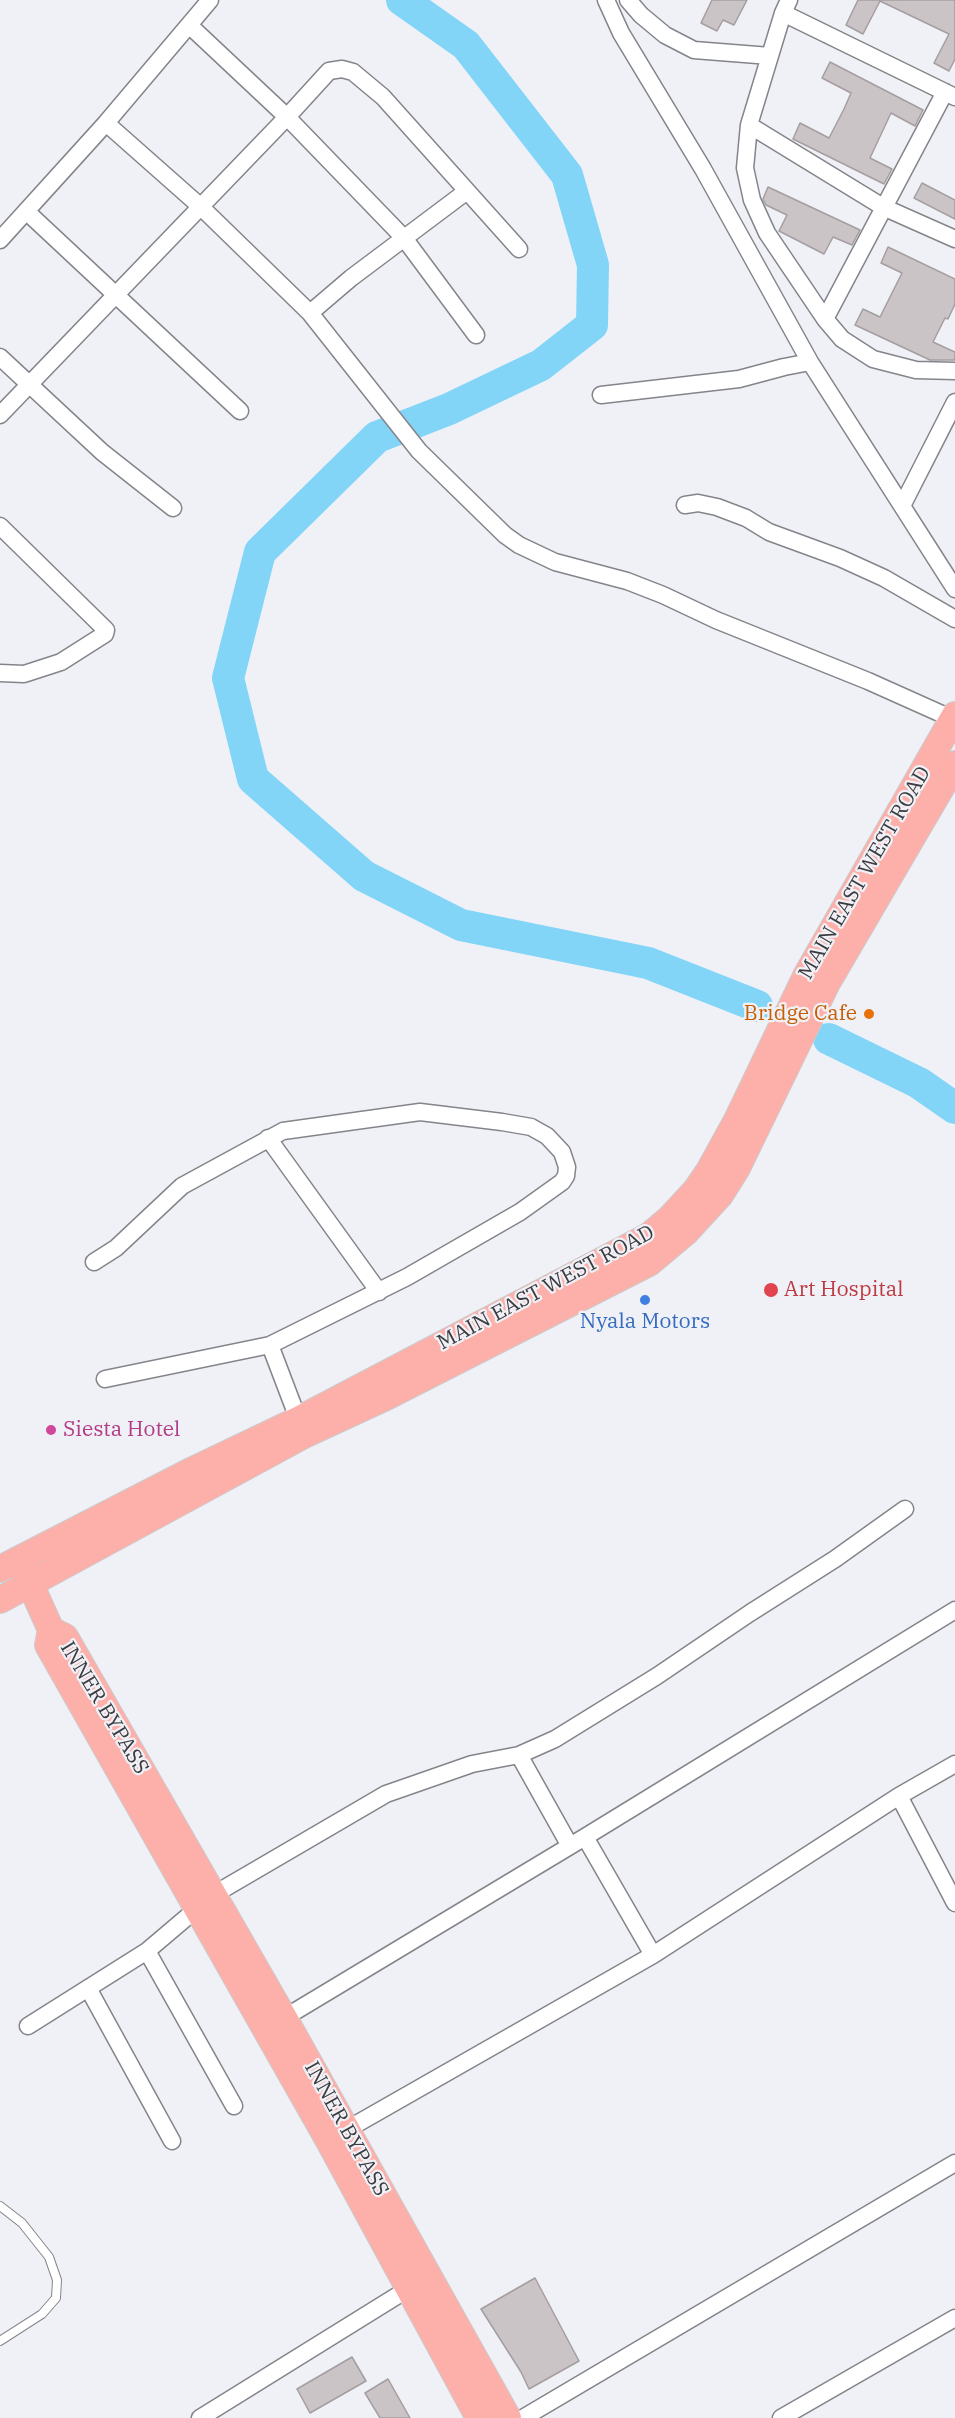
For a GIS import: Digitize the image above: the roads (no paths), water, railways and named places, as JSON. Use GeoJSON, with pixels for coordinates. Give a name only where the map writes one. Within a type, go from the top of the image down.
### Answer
{"type":"FeatureCollection","features":[{"type":"Feature","properties":{"kind":"main road","name":"MAIN EAST WEST ROAD"},"geometry":{"type":"LineString","coordinates":[[9,1564],[192,1484],[623,1263],[649,1263],[686,1232],[720,1195],[737,1168],[746,1125],[817,980],[864,898],[946,774],[954,717]]}},
{"type":"Feature","properties":{"kind":"main road","name":"MAIN EAST WEST ROAD"},"geometry":{"type":"LineString","coordinates":[[0,1600],[31,1585],[192,1484]]}},
{"type":"Feature","properties":{"kind":"main road","name":"INNER BYPASS"},"geometry":{"type":"LineString","coordinates":[[9,1564],[31,1585],[51,1630],[48,1645],[205,1901],[284,2018],[346,2130],[479,2418]]}},
{"type":"Feature","properties":{"kind":"main road","name":"INNER BYPASS"},"geometry":{"type":"LineString","coordinates":[[205,1901],[329,2141],[418,2283],[508,2418]]}},
{"type":"Feature","properties":{"kind":"street"},"geometry":{"type":"LineString","coordinates":[[0,240],[106,123],[210,0]]}},
{"type":"Feature","properties":{"kind":"street"},"geometry":{"type":"LineString","coordinates":[[606,0],[621,33],[703,170],[810,362],[955,589]]}},
{"type":"Feature","properties":{"kind":"street"},"geometry":{"type":"LineString","coordinates":[[628,0],[640,15],[665,35],[694,50],[770,56]]}},
{"type":"Feature","properties":{"kind":"street"},"geometry":{"type":"LineString","coordinates":[[825,319],[883,207],[950,95],[786,7],[749,125],[745,168],[752,200],[767,233],[825,319],[842,339],[873,359],[916,370],[955,371]]}},
{"type":"Feature","properties":{"kind":"street"},"geometry":{"type":"LineString","coordinates":[[189,25],[287,117],[404,238],[476,335]]}},
{"type":"Feature","properties":{"kind":"street"},"geometry":{"type":"LineString","coordinates":[[0,415],[287,117],[329,70],[342,69],[353,72],[383,97],[519,249]]}},
{"type":"Feature","properties":{"kind":"street"},"geometry":{"type":"LineString","coordinates":[[106,123],[201,207],[310,313],[419,451],[506,535],[555,562],[627,581],[716,620],[954,717]]}},
{"type":"Feature","properties":{"kind":"street"},"geometry":{"type":"LineString","coordinates":[[749,125],[883,207],[955,239]]}},
{"type":"Feature","properties":{"kind":"street"},"geometry":{"type":"LineString","coordinates":[[310,313],[351,278],[467,191]]}},
{"type":"Feature","properties":{"kind":"street"},"geometry":{"type":"LineString","coordinates":[[26,211],[240,411]]}},
{"type":"Feature","properties":{"kind":"street"},"geometry":{"type":"LineString","coordinates":[[0,357],[102,452],[173,508]]}},
{"type":"Feature","properties":{"kind":"street"},"geometry":{"type":"LineString","coordinates":[[601,395],[739,379],[784,366],[810,362]]}},
{"type":"Feature","properties":{"kind":"street"},"geometry":{"type":"LineString","coordinates":[[902,506],[955,402]]}},
{"type":"Feature","properties":{"kind":"street"},"geometry":{"type":"LineString","coordinates":[[685,505],[699,503],[746,518],[769,532],[840,558],[884,578],[955,619]]}},
{"type":"Feature","properties":{"kind":"street"},"geometry":{"type":"LineString","coordinates":[[0,526],[106,630],[105,634],[61,662],[24,674],[0,673]]}},
{"type":"Feature","properties":{"kind":"street"},"geometry":{"type":"LineString","coordinates":[[94,1262],[116,1248],[182,1186],[283,1131],[420,1112],[502,1122],[531,1127],[547,1136],[562,1152],[567,1167],[562,1182],[520,1212],[379,1292],[270,1346],[105,1378]]}},
{"type":"Feature","properties":{"kind":"street"},"geometry":{"type":"LineString","coordinates":[[268,1138],[379,1292]]}},
{"type":"Feature","properties":{"kind":"street"},"geometry":{"type":"LineString","coordinates":[[270,1346],[301,1428]]}},
{"type":"Feature","properties":{"kind":"street"},"geometry":{"type":"LineString","coordinates":[[28,2026],[147,1952],[205,1901],[386,1794],[472,1764],[519,1755],[555,1739],[657,1676],[835,1559],[905,1509]]}},
{"type":"Feature","properties":{"kind":"street"},"geometry":{"type":"LineString","coordinates":[[284,2018],[955,1610]]}},
{"type":"Feature","properties":{"kind":"street"},"geometry":{"type":"LineString","coordinates":[[519,1755],[570,1846]]}},
{"type":"Feature","properties":{"kind":"street"},"geometry":{"type":"LineString","coordinates":[[346,2130],[653,1955],[899,1796],[955,1764]]}},
{"type":"Feature","properties":{"kind":"street"},"geometry":{"type":"LineString","coordinates":[[899,1796],[955,1903]]}},
{"type":"Feature","properties":{"kind":"street"},"geometry":{"type":"LineString","coordinates":[[585,1837],[653,1955]]}},
{"type":"Feature","properties":{"kind":"street"},"geometry":{"type":"LineString","coordinates":[[147,1952],[234,2106]]}},
{"type":"Feature","properties":{"kind":"street"},"geometry":{"type":"LineString","coordinates":[[88,1988],[172,2141]]}},
{"type":"Feature","properties":{"kind":"street"},"geometry":{"type":"LineString","coordinates":[[522,2418],[955,2163]]}},
{"type":"Feature","properties":{"kind":"street"},"geometry":{"type":"LineString","coordinates":[[200,2418],[418,2283]]}},
{"type":"Feature","properties":{"kind":"street"},"geometry":{"type":"LineString","coordinates":[[781,2418],[955,2318]]}},
{"type":"Feature","properties":{"kind":"lane"},"geometry":{"type":"LineString","coordinates":[[0,2206],[22,2223],[49,2257],[57,2280],[56,2298],[42,2314],[0,2341]]}},
{"type":"Feature","properties":{"kind":"waterway"},"geometry":{"type":"LineString","coordinates":[[402,0],[466,45],[567,175],[593,265],[592,325],[541,365],[449,409],[377,437],[260,552],[228,678],[253,779],[364,876],[461,925],[648,963],[757,1006]]}},
{"type":"Feature","properties":{"kind":"waterway"},"geometry":{"type":"LineString","coordinates":[[829,1039],[919,1083],[955,1108]]}},
{"type":"Feature","properties":{"kind":"place","name":"Bridge Cafe"},"geometry":{"type":"Point","coordinates":[869,1014]}},
{"type":"Feature","properties":{"kind":"place","name":"Art Hospital"},"geometry":{"type":"Point","coordinates":[771,1290]}},
{"type":"Feature","properties":{"kind":"place","name":"Nyala Motors"},"geometry":{"type":"Point","coordinates":[645,1300]}},
{"type":"Feature","properties":{"kind":"place","name":"Siesta Hotel"},"geometry":{"type":"Point","coordinates":[51,1430]}}]}
